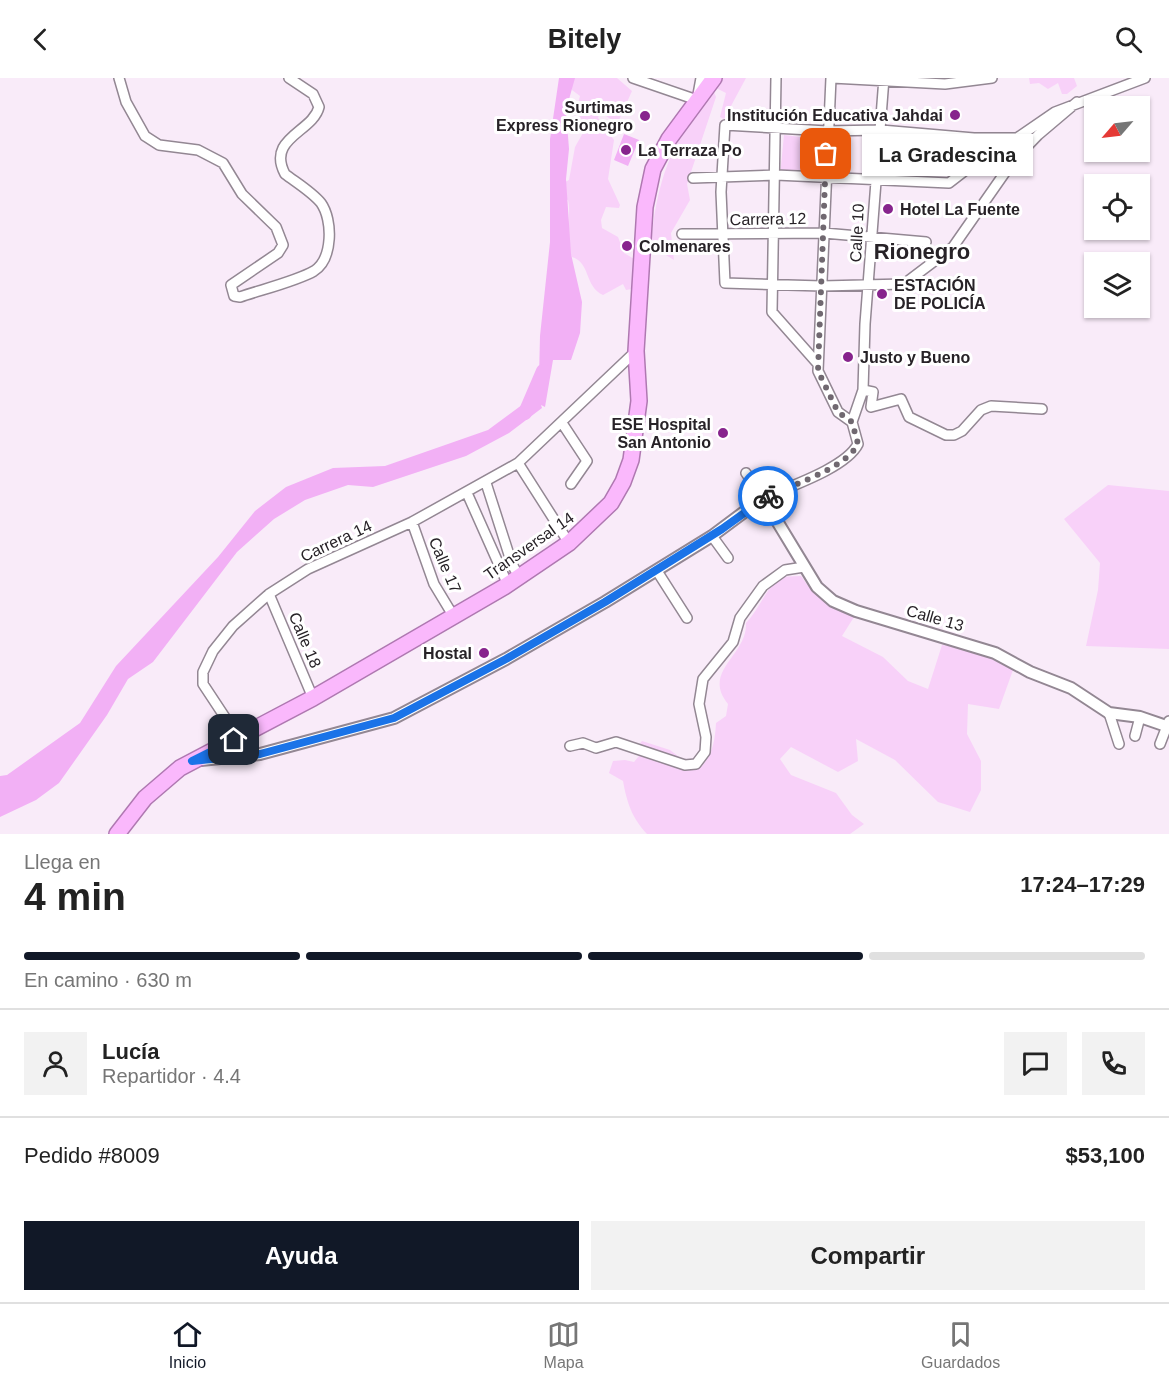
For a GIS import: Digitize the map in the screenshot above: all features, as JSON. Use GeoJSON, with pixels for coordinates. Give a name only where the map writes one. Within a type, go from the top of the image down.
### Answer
{"type":"FeatureCollection","features":[{"type":"Feature","properties":{"kind":"highway","name":"Transversal 14"},"geometry":{"type":"LineString","coordinates":[[117,834],[145,798],[169,776],[192,761],[312,698],[514,581],[568,543],[611,503],[623,482],[631,460],[639,401],[636,351],[645,207],[653,169],[669,139],[714,78]]}},
{"type":"Feature","properties":{"kind":"street"},"geometry":{"type":"LineString","coordinates":[[119,78],[126,102],[145,136],[159,145],[198,150],[223,163],[242,194],[276,227],[282,237],[283,245],[278,253],[231,285],[234,296],[240,297],[314,271],[324,261],[327,252],[327,217],[322,204],[285,174],[282,168],[281,157],[292,134],[312,119],[319,107],[313,94],[289,78]]}},
{"type":"Feature","properties":{"kind":"street"},"geometry":{"type":"LineString","coordinates":[[633,78],[697,100],[701,78]]}},
{"type":"Feature","properties":{"kind":"street"},"geometry":{"type":"LineString","coordinates":[[776,78],[772,312],[818,364]]}},
{"type":"Feature","properties":{"kind":"street"},"geometry":{"type":"LineString","coordinates":[[192,761],[260,754],[394,718],[506,659],[657,571],[712,536],[763,498],[853,453],[858,444],[852,422],[838,412],[818,371],[827,131],[832,78],[945,84],[986,79]]}},
{"type":"Feature","properties":{"kind":"street"},"geometry":{"type":"LineString","coordinates":[[693,178],[776,175],[949,183],[993,148],[1017,138],[1056,112],[1077,102],[1145,78]]}},
{"type":"Feature","properties":{"kind":"street","name":"Calle 10"},"geometry":{"type":"LineString","coordinates":[[852,422],[863,390],[863,346],[884,79]]}},
{"type":"Feature","properties":{"kind":"street"},"geometry":{"type":"LineString","coordinates":[[1017,138],[974,138],[881,130],[827,131],[725,125],[721,177],[725,284],[822,286],[908,282],[953,247],[1013,162],[1038,135],[1077,102]]}},
{"type":"Feature","properties":{"kind":"street","name":"Carrera 12"},"geometry":{"type":"LineString","coordinates":[[682,234],[824,233],[926,242]]}},
{"type":"Feature","properties":{"kind":"street","name":"Carrera 14"},"geometry":{"type":"LineString","coordinates":[[238,737],[203,684],[203,672],[213,651],[233,626],[269,594],[308,569],[412,522],[486,483],[518,463],[636,351]]}},
{"type":"Feature","properties":{"kind":"street"},"geometry":{"type":"LineString","coordinates":[[863,390],[873,393],[871,407],[901,399],[909,417],[946,435],[954,435],[981,410],[991,406],[1042,410]]}},
{"type":"Feature","properties":{"kind":"street"},"geometry":{"type":"LineString","coordinates":[[562,423],[587,461],[571,484]]}},
{"type":"Feature","properties":{"kind":"street"},"geometry":{"type":"LineString","coordinates":[[518,463],[568,543]]}},
{"type":"Feature","properties":{"kind":"street","name":"Calle 13"},"geometry":{"type":"LineString","coordinates":[[746,473],[817,587],[833,601],[856,611],[995,653],[1030,672],[1071,688],[1109,713],[1140,717],[1168,725]]}},
{"type":"Feature","properties":{"kind":"street"},"geometry":{"type":"LineString","coordinates":[[486,483],[512,564],[514,581]]}},
{"type":"Feature","properties":{"kind":"street"},"geometry":{"type":"LineString","coordinates":[[467,493],[514,581]]}},
{"type":"Feature","properties":{"kind":"street","name":"Calle 17"},"geometry":{"type":"LineString","coordinates":[[412,522],[434,584],[454,617]]}},
{"type":"Feature","properties":{"kind":"street"},"geometry":{"type":"LineString","coordinates":[[712,536],[728,558]]}},
{"type":"Feature","properties":{"kind":"street"},"geometry":{"type":"LineString","coordinates":[[570,746],[584,743],[597,748],[616,742],[685,765],[696,764],[705,752],[706,737],[699,704],[703,680],[733,642],[740,618],[763,585],[785,570],[804,567]]}},
{"type":"Feature","properties":{"kind":"street"},"geometry":{"type":"LineString","coordinates":[[657,571],[687,618]]}},
{"type":"Feature","properties":{"kind":"street","name":"Calle 18"},"geometry":{"type":"LineString","coordinates":[[269,594],[312,698]]}},
{"type":"Feature","properties":{"kind":"street"},"geometry":{"type":"LineString","coordinates":[[1109,713],[1119,744]]}},
{"type":"Feature","properties":{"kind":"street"},"geometry":{"type":"LineString","coordinates":[[1135,736],[1140,717]]}},
{"type":"Feature","properties":{"kind":"street"},"geometry":{"type":"LineString","coordinates":[[1160,744],[1168,725]]}},
{"type":"Feature","properties":{"kind":"shaded area"},"geometry":{"type":"Polygon","coordinates":[[[559,78],[575,78],[566,110],[569,149],[566,179],[571,254],[582,302],[580,333],[571,360],[553,360],[545,407],[541,405],[542,408],[509,433],[466,456],[373,487],[348,485],[305,500],[274,519],[237,552],[153,662],[128,679],[107,715],[59,783],[36,800],[0,817],[0,776],[7,775],[80,723],[116,666],[218,557],[255,511],[286,487],[333,468],[385,466],[488,430],[534,396],[539,378],[540,336],[550,242],[550,139],[559,78]]]}},
{"type":"Feature","properties":{"kind":"shaded area"},"geometry":{"type":"Polygon","coordinates":[[[569,78],[617,78],[632,91],[619,120],[612,120],[600,112],[598,118],[614,140],[608,179],[620,205],[619,208],[606,207],[601,220],[602,228],[618,237],[624,253],[636,260],[633,268],[638,288],[626,290],[623,284],[603,295],[593,286],[582,264],[572,257],[569,250],[568,200],[561,197],[563,183],[569,180],[575,147],[584,131],[576,111],[580,96],[572,90],[569,78]]]}},
{"type":"Feature","properties":{"kind":"shaded area"},"geometry":{"type":"Polygon","coordinates":[[[718,78],[746,78],[724,119],[720,117],[726,93],[716,88],[718,78]]]}},
{"type":"Feature","properties":{"kind":"shaded area"},"geometry":{"type":"Polygon","coordinates":[[[1029,78],[1074,78],[1077,86],[1067,94],[1062,94],[1058,83],[1048,89],[1039,83],[1030,84],[1029,78]]]}},
{"type":"Feature","properties":{"kind":"shaded area"},"geometry":{"type":"Polygon","coordinates":[[[714,92],[716,97],[687,184],[690,200],[671,233],[674,260],[651,246],[657,203],[668,163],[677,143],[699,108],[714,92]]]}},
{"type":"Feature","properties":{"kind":"shaded area","name":"La Terraza Po"},"geometry":{"type":"Polygon","coordinates":[[[624,134],[639,140],[628,166],[614,160],[624,134]]]}},
{"type":"Feature","properties":{"kind":"shaded area"},"geometry":{"type":"Polygon","coordinates":[[[784,135],[817,139],[810,175],[780,176],[784,135]]]}},
{"type":"Feature","properties":{"kind":"shaded area"},"geometry":{"type":"Polygon","coordinates":[[[1108,485],[1169,491],[1169,649],[1086,646],[1098,590],[1100,563],[1064,519],[1108,485]]]}},
{"type":"Feature","properties":{"kind":"shaded area"},"geometry":{"type":"Polygon","coordinates":[[[801,576],[824,601],[854,617],[842,636],[883,657],[908,681],[928,689],[942,645],[975,650],[1013,670],[999,709],[968,704],[967,734],[981,761],[981,790],[970,812],[938,802],[895,760],[856,739],[858,761],[838,772],[791,747],[780,759],[791,775],[836,793],[852,815],[864,824],[850,834],[647,834],[631,810],[623,781],[609,773],[613,761],[634,762],[639,756],[638,746],[642,741],[670,750],[691,766],[701,767],[713,746],[716,723],[726,716],[728,704],[721,692],[722,672],[740,645],[745,634],[746,623],[779,577],[801,576]]]}},
{"type":"Feature","properties":{"kind":"waterway"},"geometry":{"type":"LineString","coordinates":[[525,413],[543,371]]}},
{"type":"Feature","properties":{"kind":"way so far"},"geometry":{"type":"LineString","coordinates":[[768,496],[842,461],[853,453],[858,444],[852,422],[838,412],[818,371],[826,154]]}},
{"type":"Feature","properties":{"kind":"place","name":"Institución Educativa Jahdai"},"geometry":{"type":"Point","coordinates":[955,115]}},
{"type":"Feature","properties":{"kind":"place","name":"Surtimas Express Rionegro"},"geometry":{"type":"Point","coordinates":[645,116]}},
{"type":"Feature","properties":{"kind":"place","name":"La Terraza Po"},"geometry":{"type":"Point","coordinates":[626,150]}},
{"type":"Feature","properties":{"kind":"place","name":"La Gradescina"},"geometry":{"type":"Point","coordinates":[826,154]}},
{"type":"Feature","properties":{"kind":"place","name":"Hotel La Fuente"},"geometry":{"type":"Point","coordinates":[888,209]}},
{"type":"Feature","properties":{"kind":"place","name":"Colmenares"},"geometry":{"type":"Point","coordinates":[627,246]}},
{"type":"Feature","properties":{"kind":"place","name":"ESTACIÓN DE POLICÍA"},"geometry":{"type":"Point","coordinates":[882,294]}},
{"type":"Feature","properties":{"kind":"place","name":"Justo y Bueno"},"geometry":{"type":"Point","coordinates":[848,357]}},
{"type":"Feature","properties":{"kind":"place","name":"ESE Hospital San Antonio"},"geometry":{"type":"Point","coordinates":[723,433]}},
{"type":"Feature","properties":{"kind":"place","name":"Hostal"},"geometry":{"type":"Point","coordinates":[484,653]}},
{"type":"Feature","properties":{"kind":"district","name":"Rionegro"},"geometry":{"type":"Point","coordinates":[922,251]}},
{"type":"Feature","properties":{"kind":"route"},"geometry":{"type":"LineString","coordinates":[[234,740],[192,761],[260,754],[394,718],[506,659],[605,602],[712,536],[768,496]]}}]}
